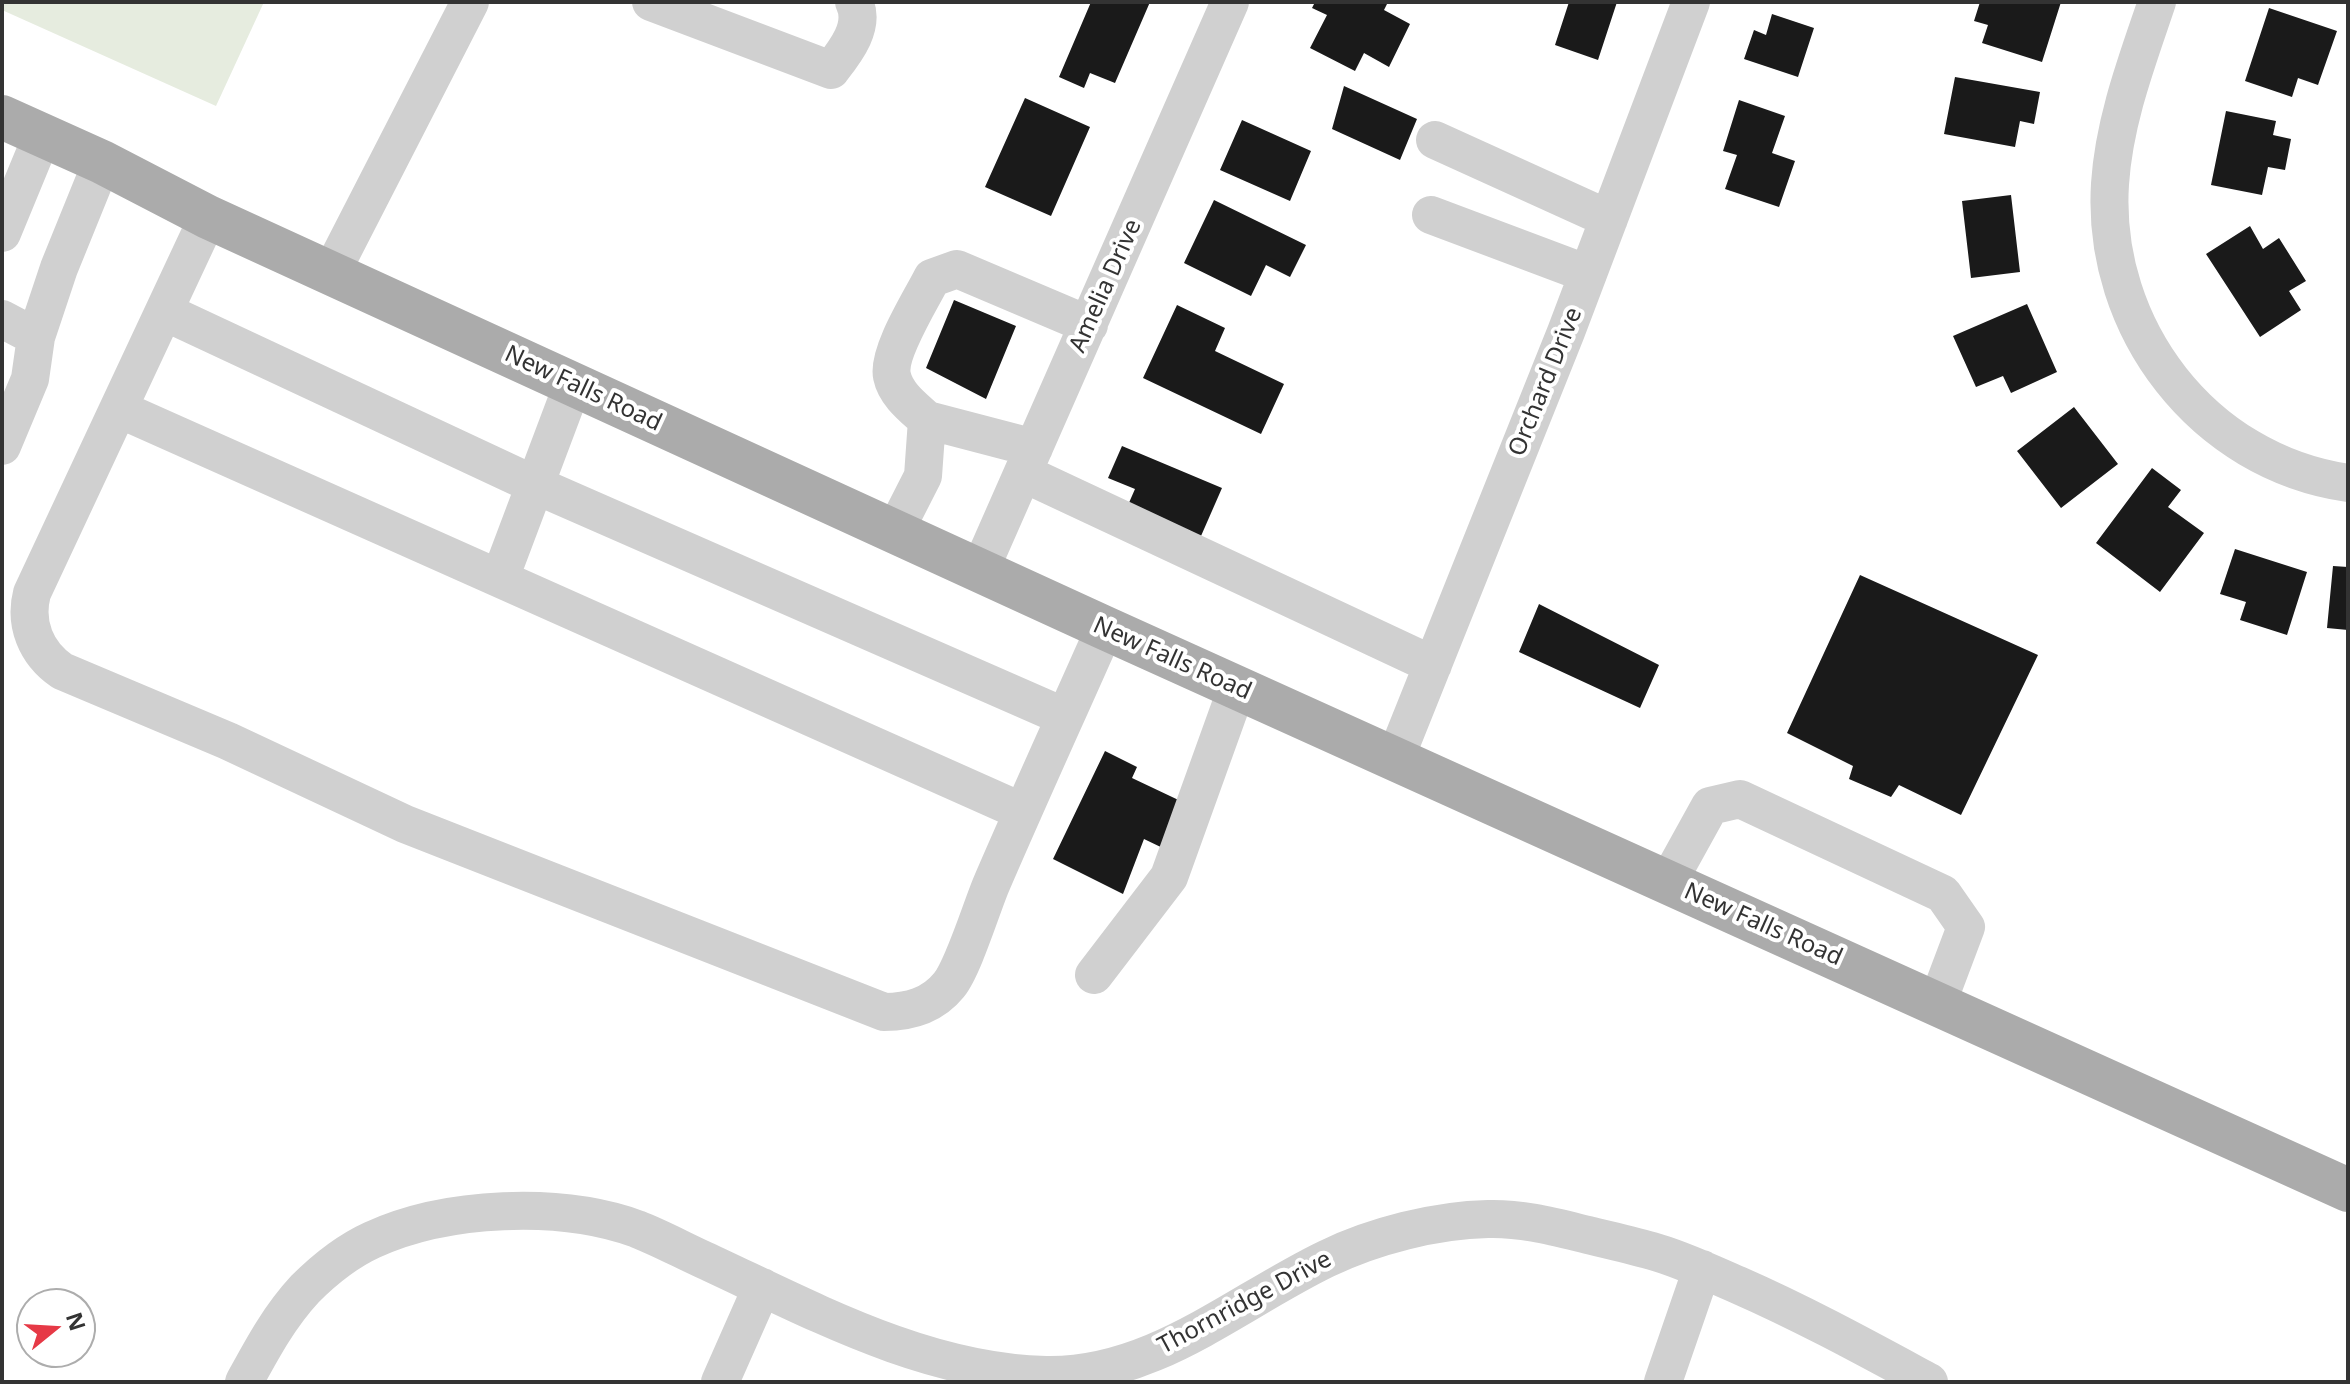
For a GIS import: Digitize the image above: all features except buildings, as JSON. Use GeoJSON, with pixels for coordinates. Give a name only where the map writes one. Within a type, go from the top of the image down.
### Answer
{"type":"FeatureCollection","features":[{"type":"Feature","properties":{"kind":"main road","name":"New Falls Road"},"geometry":{"type":"LineString","coordinates":[[2,117],[102,162],[208,217],[1105,628],[2348,1190]]}},
{"type":"Feature","properties":{"kind":"street"},"geometry":{"type":"LineString","coordinates":[[331,273],[470,2]]}},
{"type":"Feature","properties":{"kind":"street"},"geometry":{"type":"LineString","coordinates":[[651,2],[831,70],[852,42],[857,9],[854,2]]}},
{"type":"Feature","properties":{"kind":"street","name":"Amelia Drive"},"geometry":{"type":"LineString","coordinates":[[980,570],[1230,2]]}},
{"type":"Feature","properties":{"kind":"street","name":"Orchard Drive"},"geometry":{"type":"LineString","coordinates":[[1395,759],[1588,274],[1691,2]]}},
{"type":"Feature","properties":{"kind":"street"},"geometry":{"type":"LineString","coordinates":[[2157,2],[2124,99],[2110,181],[2109,219],[2116,267],[2127,305],[2149,349],[2180,391],[2222,430],[2279,464],[2327,480],[2348,483]]}},
{"type":"Feature","properties":{"kind":"street"},"geometry":{"type":"LineString","coordinates":[[2,233],[42,136]]}},
{"type":"Feature","properties":{"kind":"street"},"geometry":{"type":"LineString","coordinates":[[1435,140],[1609,219]]}},
{"type":"Feature","properties":{"kind":"street"},"geometry":{"type":"LineString","coordinates":[[2,446],[30,379],[36,337],[59,268],[102,162]]}},
{"type":"Feature","properties":{"kind":"street"},"geometry":{"type":"LineString","coordinates":[[1431,215],[1588,274]]}},
{"type":"Feature","properties":{"kind":"street"},"geometry":{"type":"LineString","coordinates":[[208,217],[32,593],[29,617],[37,645],[49,661],[62,671],[228,741],[405,824],[884,1012],[921,1006],[935,999],[949,985],[1105,628]]}},
{"type":"Feature","properties":{"kind":"street"},"geometry":{"type":"LineString","coordinates":[[1089,325],[957,269],[932,278],[895,352],[892,375],[904,399],[927,420],[1028,460],[1433,665]]}},
{"type":"Feature","properties":{"kind":"street"},"geometry":{"type":"LineString","coordinates":[[165,312],[533,484],[1065,717]]}},
{"type":"Feature","properties":{"kind":"street"},"geometry":{"type":"LineString","coordinates":[[2,319],[36,337]]}},
{"type":"Feature","properties":{"kind":"street"},"geometry":{"type":"LineString","coordinates":[[500,578],[573,384]]}},
{"type":"Feature","properties":{"kind":"street"},"geometry":{"type":"LineString","coordinates":[[119,409],[1023,812]]}},
{"type":"Feature","properties":{"kind":"street"},"geometry":{"type":"LineString","coordinates":[[895,531],[923,476],[927,420]]}},
{"type":"Feature","properties":{"kind":"street"},"geometry":{"type":"LineString","coordinates":[[1094,975],[1169,877],[1237,688]]}},
{"type":"Feature","properties":{"kind":"street"},"geometry":{"type":"LineString","coordinates":[[1668,882],[1710,806],[1740,799],[1943,894],[1966,927],[1937,1004]]}},
{"type":"Feature","properties":{"kind":"street","name":"Thornridge Drive"},"geometry":{"type":"LineString","coordinates":[[244,1382],[276,1324],[306,1288],[340,1259],[369,1241],[409,1225],[452,1216],[521,1212],[575,1215],[634,1228],[856,1329],[949,1362],[985,1370],[1067,1378],[1123,1365],[1165,1348],[1328,1257],[1408,1229],[1444,1222],[1492,1219],[1542,1224],[1654,1251],[1702,1269],[1798,1312],[1929,1382]]}},
{"type":"Feature","properties":{"kind":"street"},"geometry":{"type":"LineString","coordinates":[[1663,1382],[1702,1269]]}},
{"type":"Feature","properties":{"kind":"street"},"geometry":{"type":"LineString","coordinates":[[720,1382],[762,1287]]}},
{"type":"Feature","properties":{"kind":"shaded area"},"geometry":{"type":"Polygon","coordinates":[[[2,2],[264,2],[216,106],[2,10],[2,2]]]}}]}
